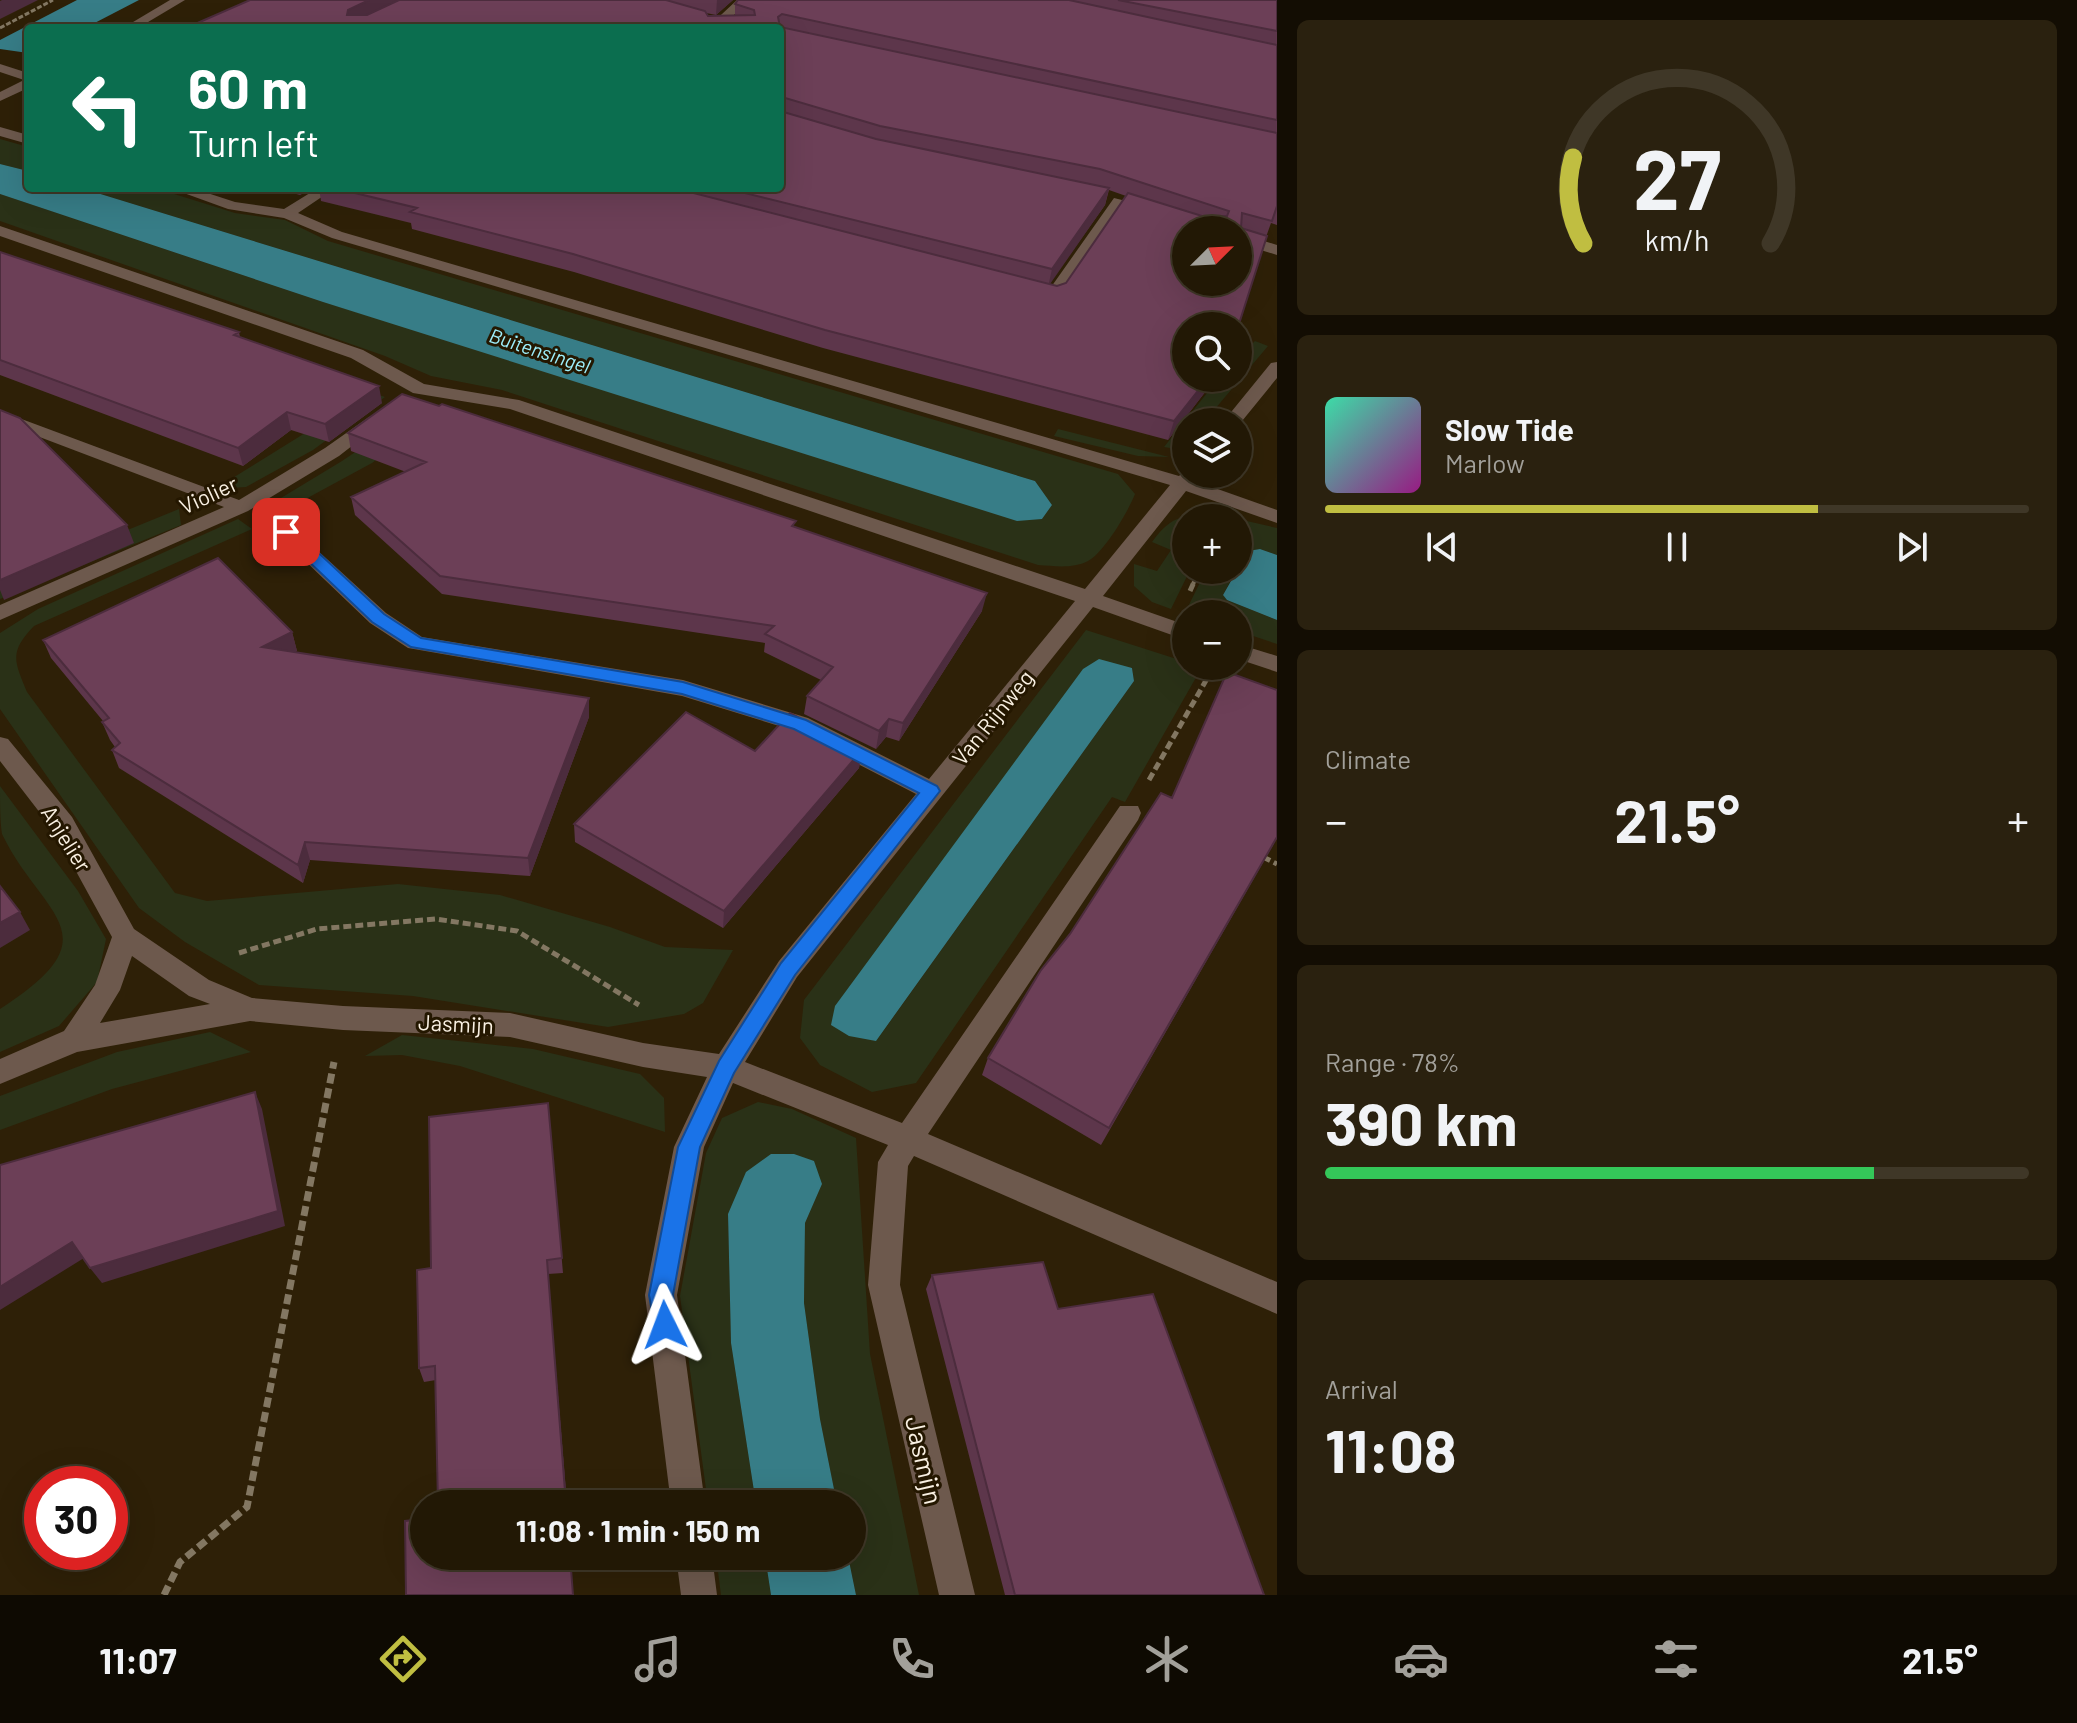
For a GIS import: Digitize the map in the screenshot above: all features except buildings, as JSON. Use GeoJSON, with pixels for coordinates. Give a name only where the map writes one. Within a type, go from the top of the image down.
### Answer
{"type":"FeatureCollection","features":[{"type":"Feature","properties":{"kind":"street"},"geometry":{"type":"LineString","coordinates":[[136,24],[179,0]]}},
{"type":"Feature","properties":{"kind":"street"},"geometry":{"type":"LineString","coordinates":[[718,24],[744,0]]}},
{"type":"Feature","properties":{"kind":"street"},"geometry":{"type":"LineString","coordinates":[[0,68],[24,78]]}},
{"type":"Feature","properties":{"kind":"street"},"geometry":{"type":"LineString","coordinates":[[0,97],[24,82]]}},
{"type":"Feature","properties":{"kind":"street"},"geometry":{"type":"LineString","coordinates":[[0,131],[24,139]]}},
{"type":"Feature","properties":{"kind":"street"},"geometry":{"type":"LineString","coordinates":[[189,192],[233,206],[287,214],[337,235],[411,257],[1172,475]]}},
{"type":"Feature","properties":{"kind":"street"},"geometry":{"type":"LineString","coordinates":[[287,214],[322,192]]}},
{"type":"Feature","properties":{"kind":"street"},"geometry":{"type":"LineString","coordinates":[[1023,288],[1053,296],[1118,201]]}},
{"type":"Feature","properties":{"kind":"street"},"geometry":{"type":"LineString","coordinates":[[0,231],[357,354],[406,398],[513,404],[1001,567],[1172,628]]}},
{"type":"Feature","properties":{"kind":"street"},"geometry":{"type":"LineString","coordinates":[[1252,242],[1277,250]]}},
{"type":"Feature","properties":{"kind":"street"},"geometry":{"type":"LineString","coordinates":[[1243,408],[1277,367]]}},
{"type":"Feature","properties":{"kind":"street","name":"Violier"},"geometry":{"type":"LineString","coordinates":[[0,613],[241,507],[332,452],[406,398]]}},
{"type":"Feature","properties":{"kind":"street"},"geometry":{"type":"LineString","coordinates":[[0,416],[241,507]]}},
{"type":"Feature","properties":{"kind":"street","name":"Van Rijnweg"},"geometry":{"type":"LineString","coordinates":[[686,1490],[661,1295],[689,1147],[726,1067],[788,969],[1179,488]]}},
{"type":"Feature","properties":{"kind":"street"},"geometry":{"type":"LineString","coordinates":[[1208,488],[1277,517]]}},
{"type":"Feature","properties":{"kind":"street"},"geometry":{"type":"LineString","coordinates":[[286,532],[378,618],[416,643],[683,688],[800,724],[931,791]]}},
{"type":"Feature","properties":{"kind":"street"},"geometry":{"type":"LineString","coordinates":[[1252,656],[1277,664]]}},
{"type":"Feature","properties":{"kind":"street","name":"Anjelier"},"geometry":{"type":"LineString","coordinates":[[0,745],[63,824],[125,937],[199,988],[250,1009]]}},
{"type":"Feature","properties":{"kind":"street","name":"Jasmijn"},"geometry":{"type":"LineString","coordinates":[[957,1595],[884,1285],[893,1162],[905,1138],[1129,813]]}},
{"type":"Feature","properties":{"kind":"street"},"geometry":{"type":"LineString","coordinates":[[74,1040],[107,990],[125,937]]}},
{"type":"Feature","properties":{"kind":"street","name":"Jasmijn"},"geometry":{"type":"LineString","coordinates":[[0,1072],[74,1040],[250,1009],[343,1018],[510,1025],[643,1055],[726,1067],[905,1138],[1277,1298]]}},
{"type":"Feature","properties":{"kind":"street"},"geometry":{"type":"LineString","coordinates":[[696,1570],[699,1595]]}},
{"type":"Feature","properties":{"kind":"path"},"geometry":{"type":"LineString","coordinates":[[0,28],[53,0]]}},
{"type":"Feature","properties":{"kind":"path"},"geometry":{"type":"LineString","coordinates":[[1129,813],[1206,680]]}},
{"type":"Feature","properties":{"kind":"path"},"geometry":{"type":"LineString","coordinates":[[1250,850],[1277,864]]}},
{"type":"Feature","properties":{"kind":"path"},"geometry":{"type":"LineString","coordinates":[[199,988],[237,954],[317,929],[436,919],[517,931],[649,1012]]}},
{"type":"Feature","properties":{"kind":"path"},"geometry":{"type":"LineString","coordinates":[[164,1595],[180,1562],[247,1507],[343,1018]]}},
{"type":"Feature","properties":{"kind":"green space"},"geometry":{"type":"Polygon","coordinates":[[[0,139],[24,146],[24,170],[0,164],[0,139]]]}},
{"type":"Feature","properties":{"kind":"green space"},"geometry":{"type":"Polygon","coordinates":[[[94,192],[168,192],[235,213],[285,220],[328,241],[1118,474],[1135,494],[1115,530],[1088,561],[1076,565],[1038,565],[502,390],[431,376],[385,356],[0,221],[0,194],[323,302],[1042,519],[1052,505],[1035,481],[94,192]]]}},
{"type":"Feature","properties":{"kind":"green space"},"geometry":{"type":"Polygon","coordinates":[[[1255,341],[1268,346],[1252,365],[1252,344],[1255,341]]]}},
{"type":"Feature","properties":{"kind":"green space"},"geometry":{"type":"Polygon","coordinates":[[[361,389],[385,397],[313,450],[246,487],[215,489],[326,420],[361,389]]]}},
{"type":"Feature","properties":{"kind":"green space"},"geometry":{"type":"Polygon","coordinates":[[[1208,392],[1229,392],[1216,408],[1195,408],[1208,392]]]}},
{"type":"Feature","properties":{"kind":"green space"},"geometry":{"type":"Polygon","coordinates":[[[425,405],[439,413],[372,463],[289,508],[276,501],[342,461],[425,405]]]}},
{"type":"Feature","properties":{"kind":"green space"},"geometry":{"type":"Polygon","coordinates":[[[1058,429],[1169,457],[1138,456],[1054,436],[1058,429]]]}},
{"type":"Feature","properties":{"kind":"green space"},"geometry":{"type":"Polygon","coordinates":[[[1172,437],[1172,448],[1164,447],[1172,437]]]}},
{"type":"Feature","properties":{"kind":"green space"},"geometry":{"type":"Polygon","coordinates":[[[179,509],[181,525],[0,599],[0,582],[179,509]]]}},
{"type":"Feature","properties":{"kind":"green space"},"geometry":{"type":"Polygon","coordinates":[[[238,519],[252,529],[34,626],[17,650],[17,664],[27,692],[175,893],[207,901],[398,884],[500,895],[610,927],[665,947],[733,950],[703,1003],[684,1014],[608,1027],[413,996],[259,985],[185,942],[139,908],[0,709],[0,633],[38,609],[238,519]]]}},
{"type":"Feature","properties":{"kind":"green space"},"geometry":{"type":"Polygon","coordinates":[[[1172,522],[1172,584],[1183,584],[1175,600],[1172,600],[1171,609],[1152,602],[1134,586],[1134,564],[1157,571],[1171,550],[1152,542],[1172,522]]]}},
{"type":"Feature","properties":{"kind":"green space"},"geometry":{"type":"Polygon","coordinates":[[[1252,522],[1277,528],[1277,555],[1260,549],[1252,550],[1252,522]]]}},
{"type":"Feature","properties":{"kind":"green space"},"geometry":{"type":"Polygon","coordinates":[[[1199,584],[1229,584],[1223,595],[1227,600],[1191,600],[1199,584]]]}},
{"type":"Feature","properties":{"kind":"green space"},"geometry":{"type":"Polygon","coordinates":[[[1252,610],[1277,620],[1277,644],[1252,636],[1252,610]]]}},
{"type":"Feature","properties":{"kind":"green space"},"geometry":{"type":"Polygon","coordinates":[[[1086,630],[1172,658],[1172,680],[1195,680],[1125,802],[1112,797],[916,1083],[872,1092],[820,1065],[800,1038],[804,1000],[1086,630]],[[1132,667],[877,1040],[1134,681],[1132,667]]]}},
{"type":"Feature","properties":{"kind":"green space"},"geometry":{"type":"Polygon","coordinates":[[[0,786],[78,891],[106,939],[97,982],[59,1026],[0,1052],[0,1009],[35,983],[55,962],[63,943],[60,924],[50,906],[2,834],[0,786]]]}},
{"type":"Feature","properties":{"kind":"green space"},"geometry":{"type":"Polygon","coordinates":[[[210,1032],[251,1052],[112,1089],[0,1130],[0,1096],[117,1052],[210,1032]]]}},
{"type":"Feature","properties":{"kind":"green space"},"geometry":{"type":"Polygon","coordinates":[[[402,1035],[533,1049],[640,1074],[664,1098],[665,1132],[460,1066],[402,1055],[365,1056],[402,1035]]]}},
{"type":"Feature","properties":{"kind":"green space"},"geometry":{"type":"Polygon","coordinates":[[[758,1102],[792,1109],[856,1138],[870,1354],[919,1595],[856,1595],[851,1570],[866,1570],[866,1490],[834,1490],[820,1419],[804,1303],[805,1223],[822,1184],[728,1214],[731,1343],[754,1490],[706,1490],[680,1296],[706,1153],[722,1118],[758,1102]]]}},
{"type":"Feature","properties":{"kind":"green space"},"geometry":{"type":"Polygon","coordinates":[[[718,1570],[767,1570],[771,1595],[721,1595],[718,1570]]]}},
{"type":"Feature","properties":{"kind":"water"},"geometry":{"type":"Polygon","coordinates":[[[77,0],[139,0],[93,24],[31,24],[77,0]]]}},
{"type":"Feature","properties":{"kind":"water"},"geometry":{"type":"Polygon","coordinates":[[[24,28],[24,52],[0,49],[0,40],[24,28]]]}},
{"type":"Feature","properties":{"kind":"water","name":"Buitensingel"},"geometry":{"type":"Polygon","coordinates":[[[0,164],[24,170],[24,192],[94,192],[1035,481],[1052,505],[1042,519],[1017,521],[323,302],[0,194],[0,164]]]}},
{"type":"Feature","properties":{"kind":"water"},"geometry":{"type":"Polygon","coordinates":[[[1260,549],[1277,555],[1277,620],[1252,610],[1252,600],[1227,600],[1223,595],[1229,584],[1252,584],[1252,550],[1260,549]]]}},
{"type":"Feature","properties":{"kind":"water"},"geometry":{"type":"Polygon","coordinates":[[[1099,659],[1132,668],[1134,681],[876,1041],[849,1036],[831,1025],[835,1006],[1083,669],[1099,659]]]}},
{"type":"Feature","properties":{"kind":"water"},"geometry":{"type":"Polygon","coordinates":[[[771,1154],[794,1154],[814,1161],[822,1184],[805,1223],[804,1303],[820,1419],[834,1490],[754,1490],[731,1343],[728,1214],[746,1172],[771,1154]]]}},
{"type":"Feature","properties":{"kind":"water"},"geometry":{"type":"Polygon","coordinates":[[[767,1570],[851,1570],[856,1595],[771,1595],[767,1570]]]}},
{"type":"Feature","properties":{"kind":"route"},"geometry":{"type":"LineString","coordinates":[[286,532],[378,618],[416,643],[683,688],[800,724],[931,791],[788,969],[726,1067],[689,1147],[661,1295],[665,1325]]}}]}
